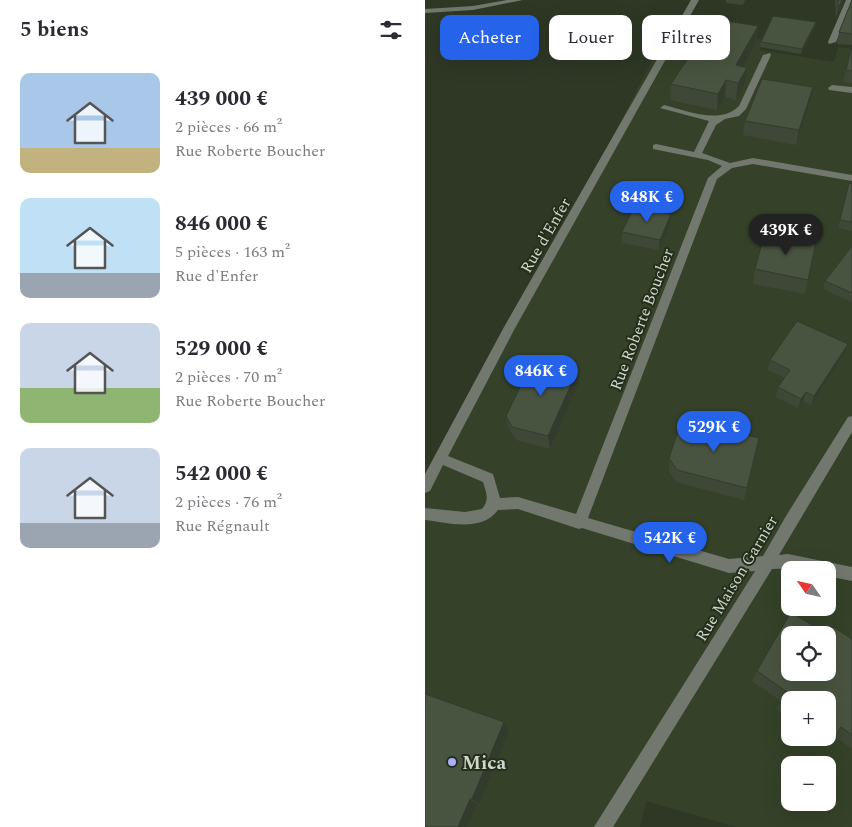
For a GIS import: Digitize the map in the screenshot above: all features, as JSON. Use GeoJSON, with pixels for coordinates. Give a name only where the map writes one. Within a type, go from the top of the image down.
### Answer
{"type":"FeatureCollection","features":[{"type":"Feature","properties":{"kind":"street"},"geometry":{"type":"LineString","coordinates":[[425,11],[473,8],[519,0]]}},
{"type":"Feature","properties":{"kind":"street","name":"Rue d'Enfer"},"geometry":{"type":"LineString","coordinates":[[425,486],[508,330],[695,0]]}},
{"type":"Feature","properties":{"kind":"street"},"geometry":{"type":"LineString","coordinates":[[832,42],[850,0]]}},
{"type":"Feature","properties":{"kind":"street"},"geometry":{"type":"LineString","coordinates":[[697,155],[712,124],[722,117],[736,114],[743,107],[767,55]]}},
{"type":"Feature","properties":{"kind":"street"},"geometry":{"type":"LineString","coordinates":[[832,88],[852,90]]}},
{"type":"Feature","properties":{"kind":"street"},"geometry":{"type":"LineString","coordinates":[[664,108],[717,120]]}},
{"type":"Feature","properties":{"kind":"street"},"geometry":{"type":"LineString","coordinates":[[656,147],[697,155],[729,166],[753,161],[852,178]]}},
{"type":"Feature","properties":{"kind":"street","name":"Rue Roberte Boucher"},"geometry":{"type":"LineString","coordinates":[[579,523],[713,178],[729,166]]}},
{"type":"Feature","properties":{"kind":"street","name":"Rue Maison Garnier"},"geometry":{"type":"LineString","coordinates":[[603,827],[768,562],[791,520],[852,422]]}},
{"type":"Feature","properties":{"kind":"street"},"geometry":{"type":"LineString","coordinates":[[425,514],[469,520],[484,515],[494,504],[495,493],[488,478],[440,458]]}},
{"type":"Feature","properties":{"kind":"street"},"geometry":{"type":"LineString","coordinates":[[494,504],[518,503],[579,523],[729,566],[788,562],[852,574]]}},
{"type":"Feature","properties":{"kind":"shaded area"},"geometry":{"type":"Polygon","coordinates":[[[730,34],[764,40],[759,50],[834,62],[838,47],[852,49],[852,827],[737,827],[646,801],[640,827],[425,827],[425,496],[653,60],[730,60],[730,34]]]}},
{"type":"Feature","properties":{"kind":"building"},"geometry":{"type":"Polygon","coordinates":[[[838,0],[842,0],[838,8],[838,0]]]}},
{"type":"Feature","properties":{"kind":"building"},"geometry":{"type":"Polygon","coordinates":[[[852,0],[852,34],[839,32],[852,0]]]}},
{"type":"Feature","properties":{"kind":"building"},"geometry":{"type":"Polygon","coordinates":[[[773,16],[816,22],[802,49],[761,42],[773,16]]]}},
{"type":"Feature","properties":{"kind":"building"},"geometry":{"type":"Polygon","coordinates":[[[730,22],[758,26],[736,65],[747,68],[738,83],[726,80],[718,94],[671,84],[687,60],[730,60],[730,22]]]}},
{"type":"Feature","properties":{"kind":"building"},"geometry":{"type":"Polygon","coordinates":[[[852,46],[852,71],[846,70],[852,46]]]}},
{"type":"Feature","properties":{"kind":"building"},"geometry":{"type":"Polygon","coordinates":[[[762,79],[813,87],[799,130],[745,121],[762,79]]]}},
{"type":"Feature","properties":{"kind":"building"},"geometry":{"type":"Polygon","coordinates":[[[849,183],[852,184],[852,222],[840,220],[849,183]]]}},
{"type":"Feature","properties":{"kind":"building"},"geometry":{"type":"Polygon","coordinates":[[[634,207],[671,214],[660,240],[622,232],[634,207]]]}},
{"type":"Feature","properties":{"kind":"building"},"geometry":{"type":"Polygon","coordinates":[[[765,232],[816,242],[808,280],[755,269],[765,232]]]}},
{"type":"Feature","properties":{"kind":"building"},"geometry":{"type":"Polygon","coordinates":[[[852,246],[852,293],[825,281],[852,246]]]}},
{"type":"Feature","properties":{"kind":"building"},"geometry":{"type":"Polygon","coordinates":[[[797,321],[848,344],[814,396],[806,392],[801,399],[778,387],[790,370],[770,360],[797,321]]]}},
{"type":"Feature","properties":{"kind":"building"},"geometry":{"type":"Polygon","coordinates":[[[534,359],[578,369],[548,436],[512,427],[506,416],[534,359]]]}},
{"type":"Feature","properties":{"kind":"building"},"geometry":{"type":"Polygon","coordinates":[[[682,419],[759,438],[747,488],[677,470],[669,458],[682,419]]]}},
{"type":"Feature","properties":{"kind":"building"},"geometry":{"type":"Polygon","coordinates":[[[789,616],[797,616],[813,626],[783,626],[789,616]]]}},
{"type":"Feature","properties":{"kind":"building"},"geometry":{"type":"Polygon","coordinates":[[[781,629],[781,681],[836,681],[836,629],[852,639],[852,735],[841,727],[836,736],[836,691],[786,691],[757,671],[781,629]]]}},
{"type":"Feature","properties":{"kind":"building","name":"Mica"},"geometry":{"type":"Polygon","coordinates":[[[425,694],[504,722],[472,799],[470,799],[458,827],[425,827],[425,694]]]}},
{"type":"Feature","properties":{"kind":"place","name":"Mica"},"geometry":{"type":"Point","coordinates":[452,762]}}]}
